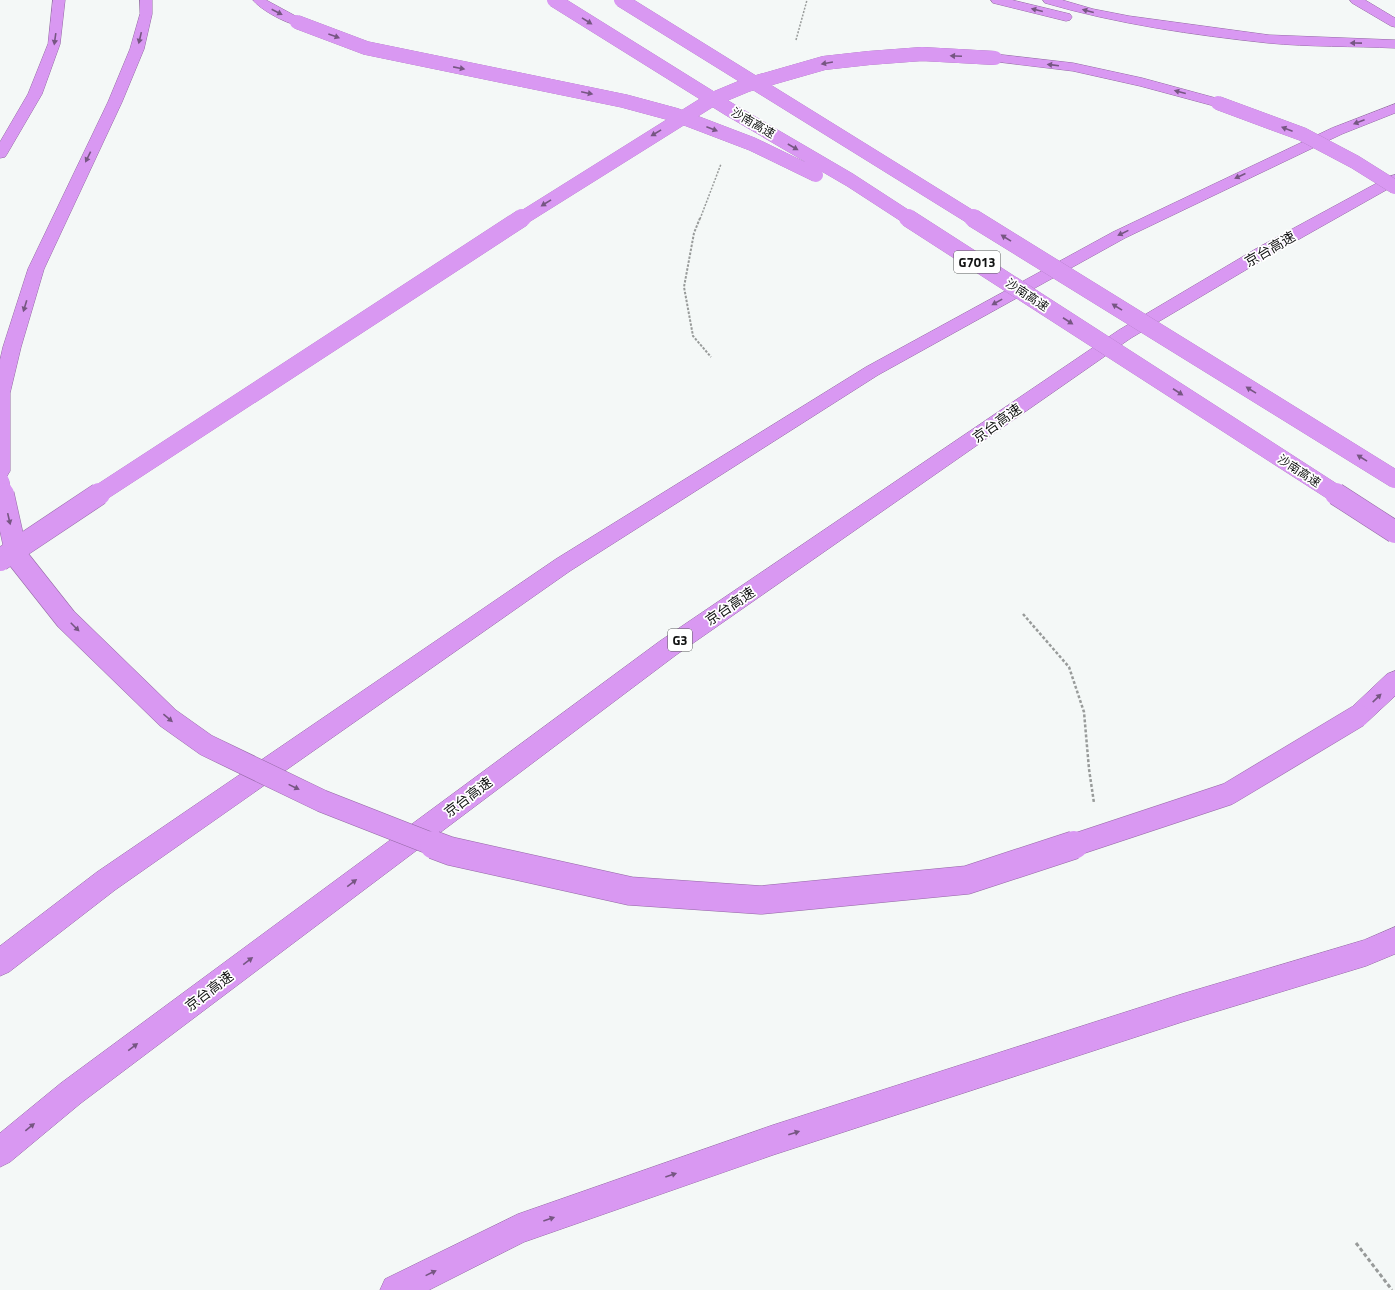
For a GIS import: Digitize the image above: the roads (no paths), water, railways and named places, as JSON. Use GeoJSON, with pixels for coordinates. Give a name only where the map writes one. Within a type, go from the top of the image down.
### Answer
{"type":"FeatureCollection","features":[{"type":"Feature","properties":{"kind":"highway"},"geometry":{"type":"LineString","coordinates":[[0,154],[35,94],[54,44],[59,0]]}},
{"type":"Feature","properties":{"kind":"highway"},"geometry":{"type":"LineString","coordinates":[[0,471],[1,392],[12,347],[36,269],[115,102],[138,49],[146,14],[146,0]]}},
{"type":"Feature","properties":{"kind":"highway"},"geometry":{"type":"LineString","coordinates":[[259,0],[266,6],[297,22],[366,48],[624,101],[676,116],[752,144],[828,180],[941,239]]}},
{"type":"Feature","properties":{"kind":"highway","name":"沙南高速"},"geometry":{"type":"LineString","coordinates":[[554,0],[732,111],[850,180],[1395,532]]}},
{"type":"Feature","properties":{"kind":"highway","name":"G7013"},"geometry":{"type":"LineString","coordinates":[[621,0],[1395,479]]}},
{"type":"Feature","properties":{"kind":"highway"},"geometry":{"type":"LineString","coordinates":[[997,0],[1072,18],[1166,33],[1395,44]]}},
{"type":"Feature","properties":{"kind":"highway"},"geometry":{"type":"LineString","coordinates":[[1049,0],[1091,12],[1129,20],[1269,39]]}},
{"type":"Feature","properties":{"kind":"highway"},"geometry":{"type":"LineString","coordinates":[[1356,0],[1395,23]]}},
{"type":"Feature","properties":{"kind":"highway"},"geometry":{"type":"LineString","coordinates":[[0,560],[89,500],[523,217],[711,100],[747,85],[824,63],[922,54],[995,58],[1073,67],[1142,82],[1218,103],[1302,134],[1393,183]]}},
{"type":"Feature","properties":{"kind":"highway"},"geometry":{"type":"LineString","coordinates":[[0,963],[106,881],[563,565],[872,371],[1119,235],[1337,131],[1395,108]]}},
{"type":"Feature","properties":{"kind":"highway","name":"京台高速"},"geometry":{"type":"LineString","coordinates":[[0,1152],[71,1094],[668,648],[1125,334],[1265,251],[1393,183]]}},
{"type":"Feature","properties":{"kind":"highway"},"geometry":{"type":"LineString","coordinates":[[0,481],[17,557],[66,619],[168,718],[206,745],[322,801],[450,851],[630,891],[761,900],[967,880],[1228,794],[1358,716],[1395,681]]}},
{"type":"Feature","properties":{"kind":"highway"},"geometry":{"type":"LineString","coordinates":[[396,1290],[518,1229],[765,1142],[1182,1008],[1366,953],[1395,940]]}}]}
